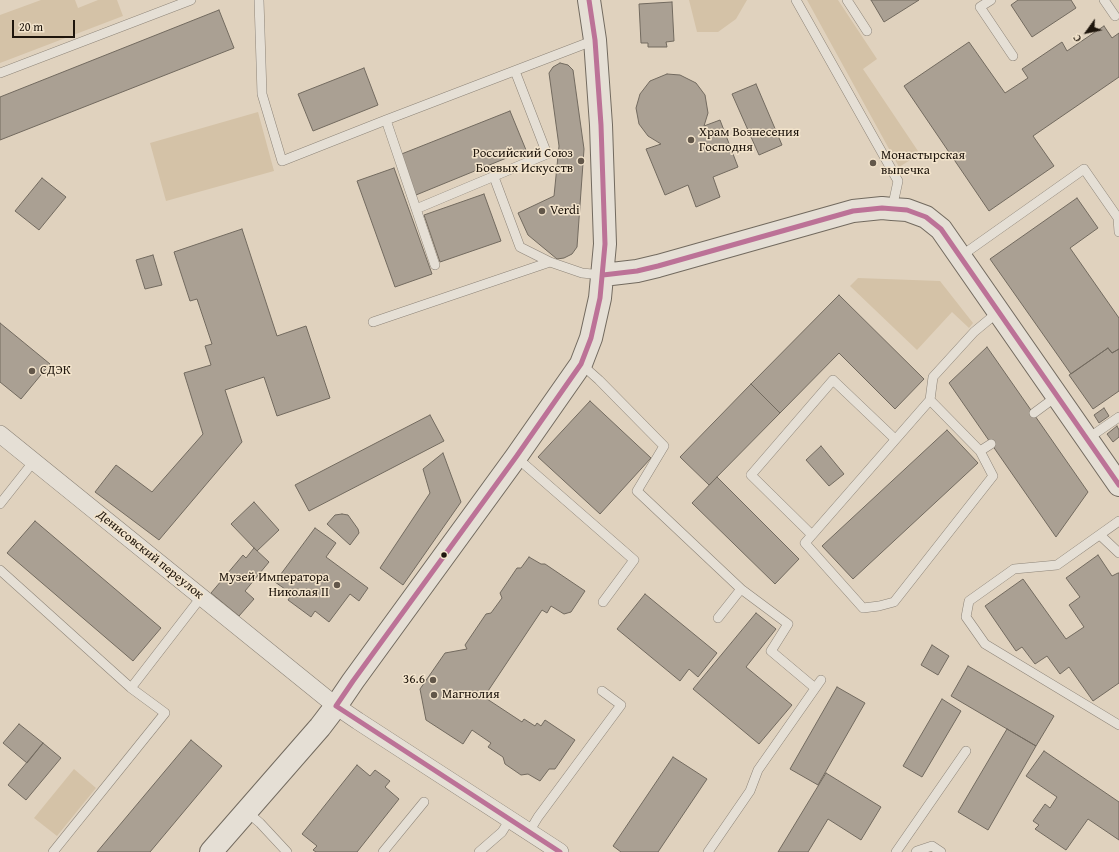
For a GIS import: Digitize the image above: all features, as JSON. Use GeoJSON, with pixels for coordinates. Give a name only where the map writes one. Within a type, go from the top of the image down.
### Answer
{"type":"FeatureCollection","features":[{"type":"Feature","properties":{"kind":"street"},"geometry":{"type":"LineString","coordinates":[[211,852],[320,727],[336,706],[516,457],[581,364],[591,338],[600,298],[605,244],[595,40],[589,0]]}},
{"type":"Feature","properties":{"kind":"street"},"geometry":{"type":"LineString","coordinates":[[603,275],[637,271],[658,266],[853,211],[882,208],[907,210],[926,217],[941,229],[961,256],[1119,485]]}},
{"type":"Feature","properties":{"kind":"street","name":"Денисовский переулок"},"geometry":{"type":"LineString","coordinates":[[0,434],[336,706],[560,852]]}},
{"type":"Feature","properties":{"kind":"lane"},"geometry":{"type":"LineString","coordinates":[[0,73],[190,0]]}},
{"type":"Feature","properties":{"kind":"lane"},"geometry":{"type":"LineString","coordinates":[[260,0],[262,94],[282,161],[595,40]]}},
{"type":"Feature","properties":{"kind":"lane"},"geometry":{"type":"LineString","coordinates":[[796,0],[898,182],[892,209]]}},
{"type":"Feature","properties":{"kind":"lane"},"geometry":{"type":"LineString","coordinates":[[847,0],[867,31]]}},
{"type":"Feature","properties":{"kind":"lane"},"geometry":{"type":"LineString","coordinates":[[991,0],[980,7],[1014,56]]}},
{"type":"Feature","properties":{"kind":"lane"},"geometry":{"type":"LineString","coordinates":[[1104,0],[1115,16]]}},
{"type":"Feature","properties":{"kind":"lane"},"geometry":{"type":"LineString","coordinates":[[416,209],[547,154],[515,71]]}},
{"type":"Feature","properties":{"kind":"lane"},"geometry":{"type":"LineString","coordinates":[[386,120],[435,265]]}},
{"type":"Feature","properties":{"kind":"lane"},"geometry":{"type":"LineString","coordinates":[[961,256],[1084,170],[1118,218],[1119,232]]}},
{"type":"Feature","properties":{"kind":"lane"},"geometry":{"type":"LineString","coordinates":[[494,177],[520,247],[550,262],[582,273],[603,275]]}},
{"type":"Feature","properties":{"kind":"lane"},"geometry":{"type":"LineString","coordinates":[[373,322],[550,262]]}},
{"type":"Feature","properties":{"kind":"lane"},"geometry":{"type":"LineString","coordinates":[[930,400],[980,451],[993,476],[894,602],[863,608],[805,543],[930,400],[932,377],[974,332],[999,312]]}},
{"type":"Feature","properties":{"kind":"lane"},"geometry":{"type":"LineString","coordinates":[[581,364],[599,380],[664,446],[637,491],[741,589],[788,624],[771,651],[815,688]]}},
{"type":"Feature","properties":{"kind":"lane"},"geometry":{"type":"LineString","coordinates":[[812,535],[751,475],[833,380],[895,440]]}},
{"type":"Feature","properties":{"kind":"lane"},"geometry":{"type":"LineString","coordinates":[[1034,413],[1057,396]]}},
{"type":"Feature","properties":{"kind":"lane"},"geometry":{"type":"LineString","coordinates":[[1087,439],[1119,417]]}},
{"type":"Feature","properties":{"kind":"lane"},"geometry":{"type":"LineString","coordinates":[[980,451],[991,444]]}},
{"type":"Feature","properties":{"kind":"lane"},"geometry":{"type":"LineString","coordinates":[[516,457],[634,560],[603,602]]}},
{"type":"Feature","properties":{"kind":"lane"},"geometry":{"type":"LineString","coordinates":[[0,504],[34,461]]}},
{"type":"Feature","properties":{"kind":"lane"},"geometry":{"type":"LineString","coordinates":[[1119,521],[1058,565],[1014,569],[968,600],[966,617],[984,644],[1119,725]]}},
{"type":"Feature","properties":{"kind":"lane"},"geometry":{"type":"LineString","coordinates":[[1100,535],[1119,553]]}},
{"type":"Feature","properties":{"kind":"lane"},"geometry":{"type":"LineString","coordinates":[[0,570],[131,688],[165,713],[53,852]]}},
{"type":"Feature","properties":{"kind":"lane"},"geometry":{"type":"LineString","coordinates":[[718,618],[741,589]]}},
{"type":"Feature","properties":{"kind":"lane"},"geometry":{"type":"LineString","coordinates":[[131,688],[202,596]]}},
{"type":"Feature","properties":{"kind":"lane"},"geometry":{"type":"LineString","coordinates":[[708,852],[750,791],[758,770],[821,680]]}},
{"type":"Feature","properties":{"kind":"lane"},"geometry":{"type":"LineString","coordinates":[[529,832],[547,805],[621,705],[602,691]]}},
{"type":"Feature","properties":{"kind":"lane"},"geometry":{"type":"LineString","coordinates":[[896,852],[966,751]]}},
{"type":"Feature","properties":{"kind":"lane"},"geometry":{"type":"LineString","coordinates":[[383,852],[424,802]]}},
{"type":"Feature","properties":{"kind":"lane"},"geometry":{"type":"LineString","coordinates":[[246,811],[260,823],[287,852]]}},
{"type":"Feature","properties":{"kind":"lane"},"geometry":{"type":"LineString","coordinates":[[479,852],[502,832],[510,820]]}},
{"type":"Feature","properties":{"kind":"lane"},"geometry":{"type":"LineString","coordinates":[[916,852],[932,846],[941,852]]}},
{"type":"Feature","properties":{"kind":"shaded area"},"geometry":{"type":"Polygon","coordinates":[[[41,0],[75,0],[78,8],[98,0],[117,0],[123,16],[0,63],[0,15],[41,0]]]}},
{"type":"Feature","properties":{"kind":"shaded area"},"geometry":{"type":"Polygon","coordinates":[[[689,0],[747,0],[736,19],[718,32],[697,32],[689,0]]]}},
{"type":"Feature","properties":{"kind":"shaded area"},"geometry":{"type":"Polygon","coordinates":[[[807,0],[838,0],[877,59],[863,69],[920,154],[899,167],[807,0]]]}},
{"type":"Feature","properties":{"kind":"shaded area"},"geometry":{"type":"Polygon","coordinates":[[[258,112],[274,171],[166,201],[150,143],[258,112]]]}},
{"type":"Feature","properties":{"kind":"shaded area"},"geometry":{"type":"Polygon","coordinates":[[[858,278],[940,281],[973,323],[969,328],[952,312],[917,350],[850,286],[858,278]]]}},
{"type":"Feature","properties":{"kind":"shaded area"},"geometry":{"type":"Polygon","coordinates":[[[74,769],[96,788],[57,836],[34,818],[74,769]]]}},
{"type":"Feature","properties":{"kind":"building"},"geometry":{"type":"Polygon","coordinates":[[[871,0],[919,0],[884,22],[871,0]]]}},
{"type":"Feature","properties":{"kind":"building"},"geometry":{"type":"Polygon","coordinates":[[[1018,0],[1071,0],[1076,8],[1032,37],[1011,5],[1018,0]]]}},
{"type":"Feature","properties":{"kind":"building"},"geometry":{"type":"Polygon","coordinates":[[[672,2],[674,41],[666,42],[667,47],[648,47],[648,43],[641,43],[639,4],[672,2]]]}},
{"type":"Feature","properties":{"kind":"building"},"geometry":{"type":"Polygon","coordinates":[[[219,10],[234,48],[0,140],[0,97],[219,10]]]}},
{"type":"Feature","properties":{"kind":"building"},"geometry":{"type":"Polygon","coordinates":[[[1104,26],[1112,38],[1119,33],[1119,77],[1033,136],[1054,166],[989,211],[904,86],[969,42],[1005,93],[1028,78],[1022,69],[1062,42],[1067,51],[1104,26]]]}},
{"type":"Feature","properties":{"kind":"building"},"geometry":{"type":"Polygon","coordinates":[[[560,63],[568,65],[573,70],[584,149],[577,247],[572,254],[564,258],[557,259],[528,235],[518,213],[554,196],[559,146],[549,73],[553,67],[560,63]]]}},
{"type":"Feature","properties":{"kind":"building"},"geometry":{"type":"Polygon","coordinates":[[[364,68],[378,105],[313,131],[298,94],[364,68]]]}},
{"type":"Feature","properties":{"kind":"building","name":"Храм Вознесения Господня"},"geometry":{"type":"Polygon","coordinates":[[[667,74],[680,75],[696,83],[705,95],[708,113],[704,126],[720,120],[738,167],[713,177],[720,197],[696,207],[688,185],[665,195],[646,149],[661,144],[648,136],[639,124],[636,108],[640,94],[650,81],[667,74]]]}},
{"type":"Feature","properties":{"kind":"building"},"geometry":{"type":"Polygon","coordinates":[[[756,84],[782,145],[759,155],[732,94],[756,84]]]}},
{"type":"Feature","properties":{"kind":"building"},"geometry":{"type":"Polygon","coordinates":[[[510,111],[526,150],[416,195],[399,155],[510,111]]]}},
{"type":"Feature","properties":{"kind":"building"},"geometry":{"type":"Polygon","coordinates":[[[394,168],[432,274],[395,287],[357,181],[394,168]]]}},
{"type":"Feature","properties":{"kind":"building"},"geometry":{"type":"Polygon","coordinates":[[[42,178],[66,197],[39,230],[15,211],[42,178]]]}},
{"type":"Feature","properties":{"kind":"building"},"geometry":{"type":"Polygon","coordinates":[[[484,194],[501,241],[440,262],[424,215],[484,194]]]}},
{"type":"Feature","properties":{"kind":"building"},"geometry":{"type":"Polygon","coordinates":[[[1077,198],[1098,228],[1070,248],[1119,318],[1119,349],[1112,353],[1108,348],[1071,374],[990,259],[1077,198]]]}},
{"type":"Feature","properties":{"kind":"building"},"geometry":{"type":"Polygon","coordinates":[[[242,229],[277,336],[306,326],[330,398],[277,416],[264,377],[225,390],[242,442],[159,540],[95,492],[116,465],[152,492],[203,434],[184,373],[211,365],[205,346],[212,344],[197,299],[190,301],[174,252],[242,229]]]}},
{"type":"Feature","properties":{"kind":"building"},"geometry":{"type":"Polygon","coordinates":[[[153,255],[162,285],[145,289],[136,260],[153,255]]]}},
{"type":"Feature","properties":{"kind":"building"},"geometry":{"type":"Polygon","coordinates":[[[839,295],[924,379],[895,409],[839,353],[780,413],[751,384],[839,295]]]}},
{"type":"Feature","properties":{"kind":"building"},"geometry":{"type":"Polygon","coordinates":[[[0,323],[50,364],[21,399],[0,382],[0,323]]]}},
{"type":"Feature","properties":{"kind":"building"},"geometry":{"type":"Polygon","coordinates":[[[987,347],[1088,492],[1056,537],[949,383],[987,347]]]}},
{"type":"Feature","properties":{"kind":"building"},"geometry":{"type":"Polygon","coordinates":[[[1108,348],[1112,353],[1119,349],[1119,391],[1093,409],[1069,375],[1108,348]]]}},
{"type":"Feature","properties":{"kind":"building"},"geometry":{"type":"Polygon","coordinates":[[[751,384],[780,413],[709,485],[680,457],[751,384]]]}},
{"type":"Feature","properties":{"kind":"building"},"geometry":{"type":"Polygon","coordinates":[[[590,401],[651,458],[600,514],[538,457],[590,401]]]}},
{"type":"Feature","properties":{"kind":"building"},"geometry":{"type":"Polygon","coordinates":[[[1104,408],[1109,416],[1099,423],[1094,415],[1104,408]]]}},
{"type":"Feature","properties":{"kind":"building"},"geometry":{"type":"Polygon","coordinates":[[[430,415],[444,441],[309,511],[295,485],[430,415]]]}},
{"type":"Feature","properties":{"kind":"building"},"geometry":{"type":"Polygon","coordinates":[[[1117,426],[1119,430],[1119,437],[1113,442],[1107,434],[1117,426]]]}},
{"type":"Feature","properties":{"kind":"building"},"geometry":{"type":"Polygon","coordinates":[[[947,430],[978,463],[853,579],[822,546],[947,430]]]}},
{"type":"Feature","properties":{"kind":"building"},"geometry":{"type":"Polygon","coordinates":[[[821,446],[844,474],[829,486],[806,460],[821,446]]]}},
{"type":"Feature","properties":{"kind":"building"},"geometry":{"type":"Polygon","coordinates":[[[443,453],[461,502],[403,585],[380,568],[430,493],[423,469],[443,453]]]}},
{"type":"Feature","properties":{"kind":"building"},"geometry":{"type":"Polygon","coordinates":[[[717,477],[799,559],[775,584],[692,503],[717,477]]]}},
{"type":"Feature","properties":{"kind":"building"},"geometry":{"type":"Polygon","coordinates":[[[254,502],[279,530],[257,551],[231,524],[254,502]]]}},
{"type":"Feature","properties":{"kind":"building"},"geometry":{"type":"Polygon","coordinates":[[[335,515],[348,515],[358,529],[359,533],[350,545],[327,524],[335,515]]]}},
{"type":"Feature","properties":{"kind":"building"},"geometry":{"type":"Polygon","coordinates":[[[35,521],[161,628],[133,661],[7,553],[35,521]]]}},
{"type":"Feature","properties":{"kind":"building"},"geometry":{"type":"Polygon","coordinates":[[[315,528],[336,543],[326,557],[368,588],[359,601],[350,594],[329,622],[315,611],[311,617],[288,600],[292,594],[275,582],[315,528]]]}},
{"type":"Feature","properties":{"kind":"building"},"geometry":{"type":"Polygon","coordinates":[[[254,548],[269,562],[245,591],[254,599],[239,616],[211,593],[243,555],[246,558],[254,548]]]}},
{"type":"Feature","properties":{"kind":"building"},"geometry":{"type":"Polygon","coordinates":[[[1098,555],[1112,576],[1119,573],[1119,683],[1093,701],[1069,667],[1060,674],[1047,656],[1035,664],[1022,647],[1016,651],[985,606],[1023,579],[1066,639],[1084,627],[1069,605],[1080,597],[1066,578],[1098,555]]]}},
{"type":"Feature","properties":{"kind":"building"},"geometry":{"type":"Polygon","coordinates":[[[529,557],[541,564],[545,564],[585,591],[571,612],[564,614],[551,606],[547,613],[542,610],[484,697],[522,722],[524,719],[535,726],[537,723],[541,726],[545,720],[575,740],[555,769],[549,769],[540,781],[528,774],[521,775],[505,764],[503,757],[488,747],[491,743],[472,730],[463,744],[426,720],[420,689],[445,653],[467,649],[465,645],[486,614],[491,613],[502,598],[500,593],[517,568],[521,568],[529,557]]]}},
{"type":"Feature","properties":{"kind":"building"},"geometry":{"type":"Polygon","coordinates":[[[645,594],[717,653],[698,677],[689,669],[680,681],[617,629],[645,594]]]}},
{"type":"Feature","properties":{"kind":"building"},"geometry":{"type":"Polygon","coordinates":[[[756,613],[776,629],[746,667],[792,705],[759,744],[693,689],[756,613]]]}},
{"type":"Feature","properties":{"kind":"building"},"geometry":{"type":"Polygon","coordinates":[[[932,645],[949,656],[938,675],[921,665],[932,645]]]}},
{"type":"Feature","properties":{"kind":"building"},"geometry":{"type":"Polygon","coordinates":[[[968,666],[1054,716],[1036,746],[951,696],[968,666]]]}},
{"type":"Feature","properties":{"kind":"building"},"geometry":{"type":"Polygon","coordinates":[[[837,687],[865,703],[818,785],[790,769],[837,687]]]}},
{"type":"Feature","properties":{"kind":"building"},"geometry":{"type":"Polygon","coordinates":[[[942,699],[961,711],[922,777],[903,766],[942,699]]]}},
{"type":"Feature","properties":{"kind":"building"},"geometry":{"type":"Polygon","coordinates":[[[19,724],[43,743],[27,763],[3,743],[19,724]]]}},
{"type":"Feature","properties":{"kind":"building"},"geometry":{"type":"Polygon","coordinates":[[[1007,729],[1036,746],[988,830],[958,812],[1007,729]]]}},
{"type":"Feature","properties":{"kind":"building"},"geometry":{"type":"Polygon","coordinates":[[[191,740],[222,766],[150,852],[97,852],[191,740]]]}},
{"type":"Feature","properties":{"kind":"building"},"geometry":{"type":"Polygon","coordinates":[[[43,743],[61,758],[26,800],[8,785],[43,743]]]}},
{"type":"Feature","properties":{"kind":"building"},"geometry":{"type":"Polygon","coordinates":[[[1044,751],[1119,802],[1119,840],[1088,819],[1066,850],[1035,829],[1039,825],[1033,821],[1045,804],[1050,808],[1057,797],[1026,776],[1044,751]]]}},
{"type":"Feature","properties":{"kind":"building"},"geometry":{"type":"Polygon","coordinates":[[[673,757],[707,779],[658,852],[621,852],[613,846],[673,757]]]}},
{"type":"Feature","properties":{"kind":"building"},"geometry":{"type":"Polygon","coordinates":[[[357,765],[370,776],[375,770],[390,781],[385,787],[399,799],[357,852],[316,852],[313,850],[317,846],[302,834],[357,765]]]}},
{"type":"Feature","properties":{"kind":"building"},"geometry":{"type":"Polygon","coordinates":[[[826,773],[881,807],[861,840],[828,819],[808,852],[778,852],[826,773]]]}},
{"type":"Feature","properties":{"kind":"transit line"},"geometry":{"type":"LineString","coordinates":[[560,852],[336,706],[516,457],[581,364],[591,338],[600,298],[605,244],[601,125],[595,40],[589,0]]}},
{"type":"Feature","properties":{"kind":"transit line"},"geometry":{"type":"LineString","coordinates":[[603,275],[637,271],[658,266],[853,211],[882,208],[907,210],[926,217],[941,229],[1119,485]]}},
{"type":"Feature","properties":{"kind":"place","name":"Храм Вознесения Господня"},"geometry":{"type":"Point","coordinates":[691,140]}},
{"type":"Feature","properties":{"kind":"place","name":"Российский Союз Боевых Искусств"},"geometry":{"type":"Point","coordinates":[581,161]}},
{"type":"Feature","properties":{"kind":"place","name":"Монастырская выпечка"},"geometry":{"type":"Point","coordinates":[873,163]}},
{"type":"Feature","properties":{"kind":"place","name":"Verdi"},"geometry":{"type":"Point","coordinates":[542,211]}},
{"type":"Feature","properties":{"kind":"place","name":"СДЭК"},"geometry":{"type":"Point","coordinates":[32,371]}},
{"type":"Feature","properties":{"kind":"place","name":"Музей Императора Николая II"},"geometry":{"type":"Point","coordinates":[337,585]}},
{"type":"Feature","properties":{"kind":"place","name":"36.6"},"geometry":{"type":"Point","coordinates":[433,680]}},
{"type":"Feature","properties":{"kind":"place","name":"Магнолия"},"geometry":{"type":"Point","coordinates":[434,695]}}]}
